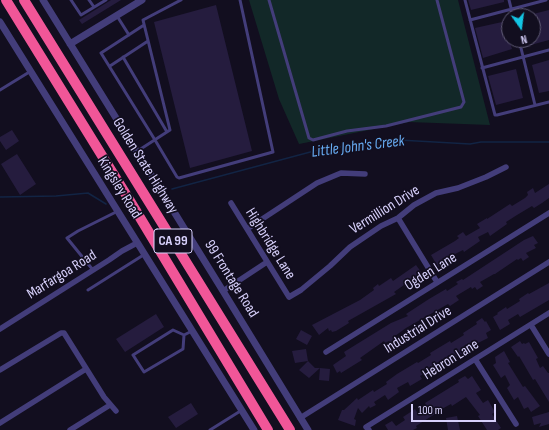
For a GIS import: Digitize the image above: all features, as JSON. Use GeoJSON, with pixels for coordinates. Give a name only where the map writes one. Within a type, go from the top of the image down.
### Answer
{"type":"FeatureCollection","features":[{"type":"Feature","properties":{"kind":"highway","name":"Golden State Highway"},"geometry":{"type":"LineString","coordinates":[[6,0],[130,201],[268,430]]}},
{"type":"Feature","properties":{"kind":"highway","name":"Golden State Highway"},"geometry":{"type":"LineString","coordinates":[[24,0],[290,430]]}},
{"type":"Feature","properties":{"kind":"street","name":"99 Frontage Road"},"geometry":{"type":"LineString","coordinates":[[43,0],[308,430]]}},
{"type":"Feature","properties":{"kind":"street"},"geometry":{"type":"LineString","coordinates":[[70,44],[142,0]]}},
{"type":"Feature","properties":{"kind":"street","name":"Kingsley Road"},"geometry":{"type":"LineString","coordinates":[[0,22],[254,430]]}},
{"type":"Feature","properties":{"kind":"street","name":"Vermillion Drive"},"geometry":{"type":"LineString","coordinates":[[290,297],[301,290],[330,266],[350,246],[380,226],[398,218],[414,205],[436,193],[458,188],[506,167]]}},
{"type":"Feature","properties":{"kind":"street"},"geometry":{"type":"LineString","coordinates":[[247,229],[317,183],[341,173],[365,174]]}},
{"type":"Feature","properties":{"kind":"street","name":"Highbridge Lane"},"geometry":{"type":"LineString","coordinates":[[230,203],[290,297]]}},
{"type":"Feature","properties":{"kind":"street","name":"Ogden Lane"},"geometry":{"type":"LineString","coordinates":[[326,352],[549,213]]}},
{"type":"Feature","properties":{"kind":"street"},"geometry":{"type":"LineString","coordinates":[[398,218],[437,282]]}},
{"type":"Feature","properties":{"kind":"street","name":"Marfargoa Road"},"geometry":{"type":"LineString","coordinates":[[0,329],[122,251],[138,243]]}},
{"type":"Feature","properties":{"kind":"street"},"geometry":{"type":"LineString","coordinates":[[223,291],[268,262]]}},
{"type":"Feature","properties":{"kind":"street","name":"Industrial Drive"},"geometry":{"type":"LineString","coordinates":[[300,418],[549,262]]}},
{"type":"Feature","properties":{"kind":"street","name":"Hebron Lane"},"geometry":{"type":"LineString","coordinates":[[367,428],[549,313]]}},
{"type":"Feature","properties":{"kind":"street"},"geometry":{"type":"LineString","coordinates":[[530,325],[549,354]]}},
{"type":"Feature","properties":{"kind":"street"},"geometry":{"type":"LineString","coordinates":[[0,370],[61,332],[66,336],[86,369],[110,405],[116,411]]}},
{"type":"Feature","properties":{"kind":"street"},"geometry":{"type":"LineString","coordinates":[[475,359],[516,424]]}},
{"type":"Feature","properties":{"kind":"street"},"geometry":{"type":"LineString","coordinates":[[0,423],[86,369]]}},
{"type":"Feature","properties":{"kind":"street"},"geometry":{"type":"LineString","coordinates":[[70,430],[110,405]]}},
{"type":"Feature","properties":{"kind":"lane"},"geometry":{"type":"LineString","coordinates":[[71,0],[81,15],[106,0]]}},
{"type":"Feature","properties":{"kind":"lane"},"geometry":{"type":"LineString","coordinates":[[89,0],[94,8]]}},
{"type":"Feature","properties":{"kind":"lane"},"geometry":{"type":"LineString","coordinates":[[136,152],[170,130],[143,20],[181,0]]}},
{"type":"Feature","properties":{"kind":"lane"},"geometry":{"type":"LineString","coordinates":[[144,25],[101,53],[176,177],[179,178],[273,152],[240,0]]}},
{"type":"Feature","properties":{"kind":"lane"},"geometry":{"type":"LineString","coordinates":[[269,0],[309,138],[313,140],[348,131],[386,126],[462,107],[464,102],[437,0]]}},
{"type":"Feature","properties":{"kind":"lane"},"geometry":{"type":"LineString","coordinates":[[465,0],[495,115],[498,116],[549,102]]}},
{"type":"Feature","properties":{"kind":"lane"},"geometry":{"type":"LineString","coordinates":[[515,8],[546,0]]}},
{"type":"Feature","properties":{"kind":"lane"},"geometry":{"type":"LineString","coordinates":[[470,20],[501,12]]}},
{"type":"Feature","properties":{"kind":"lane"},"geometry":{"type":"LineString","coordinates":[[117,15],[129,35]]}},
{"type":"Feature","properties":{"kind":"lane"},"geometry":{"type":"LineString","coordinates":[[110,66],[148,41]]}},
{"type":"Feature","properties":{"kind":"lane"},"geometry":{"type":"LineString","coordinates":[[521,48],[535,105]]}},
{"type":"Feature","properties":{"kind":"lane"},"geometry":{"type":"LineString","coordinates":[[482,68],[549,50]]}},
{"type":"Feature","properties":{"kind":"lane"},"geometry":{"type":"LineString","coordinates":[[124,57],[167,132]]}},
{"type":"Feature","properties":{"kind":"lane"},"geometry":{"type":"LineString","coordinates":[[0,90],[31,71]]}},
{"type":"Feature","properties":{"kind":"lane"},"geometry":{"type":"LineString","coordinates":[[93,270],[67,238],[118,211]]}},
{"type":"Feature","properties":{"kind":"lane"},"geometry":{"type":"LineString","coordinates":[[88,290],[145,254]]}},
{"type":"Feature","properties":{"kind":"lane"},"geometry":{"type":"LineString","coordinates":[[173,330],[184,335],[182,349],[144,372],[133,355],[173,330]]}},
{"type":"Feature","properties":{"kind":"lane"},"geometry":{"type":"LineString","coordinates":[[184,335],[192,331]]}},
{"type":"Feature","properties":{"kind":"lane"},"geometry":{"type":"LineString","coordinates":[[210,430],[242,410]]}},
{"type":"Feature","properties":{"kind":"lane"},"geometry":{"type":"LineString","coordinates":[[215,426],[218,430]]}},
{"type":"Feature","properties":{"kind":"green space"},"geometry":{"type":"Polygon","coordinates":[[[249,0],[458,0],[490,125],[409,122],[299,144],[279,99],[249,0]]]}},
{"type":"Feature","properties":{"kind":"building"},"geometry":{"type":"Polygon","coordinates":[[[111,0],[121,0],[82,24],[79,20],[111,0]]]}},
{"type":"Feature","properties":{"kind":"building"},"geometry":{"type":"Polygon","coordinates":[[[468,0],[504,0],[504,2],[471,10],[468,0]]]}},
{"type":"Feature","properties":{"kind":"building"},"geometry":{"type":"Polygon","coordinates":[[[216,5],[252,151],[190,168],[154,22],[216,5]]]}},
{"type":"Feature","properties":{"kind":"building"},"geometry":{"type":"Polygon","coordinates":[[[549,10],[549,40],[541,42],[541,12],[549,10]]]}},
{"type":"Feature","properties":{"kind":"building"},"geometry":{"type":"Polygon","coordinates":[[[501,22],[501,48],[512,49],[483,58],[475,28],[501,22]]]}},
{"type":"Feature","properties":{"kind":"building"},"geometry":{"type":"Polygon","coordinates":[[[549,60],[549,91],[539,93],[532,65],[549,60]]]}},
{"type":"Feature","properties":{"kind":"building"},"geometry":{"type":"Polygon","coordinates":[[[516,69],[523,98],[496,105],[488,76],[516,69]]]}},
{"type":"Feature","properties":{"kind":"building"},"geometry":{"type":"Polygon","coordinates":[[[12,130],[19,141],[6,150],[0,141],[0,137],[12,130]]]}},
{"type":"Feature","properties":{"kind":"building"},"geometry":{"type":"Polygon","coordinates":[[[17,154],[36,184],[20,195],[1,164],[17,154]]]}},
{"type":"Feature","properties":{"kind":"building"},"geometry":{"type":"Polygon","coordinates":[[[549,184],[549,198],[534,208],[532,206],[506,222],[507,224],[490,236],[488,232],[478,237],[480,241],[464,252],[463,250],[447,258],[448,260],[438,267],[431,255],[455,241],[459,238],[457,236],[463,232],[466,236],[480,228],[477,224],[510,204],[512,206],[525,198],[528,195],[527,192],[533,188],[535,193],[549,184]]]}},
{"type":"Feature","properties":{"kind":"building"},"geometry":{"type":"Polygon","coordinates":[[[533,236],[538,243],[534,245],[536,248],[526,253],[529,257],[523,261],[521,258],[518,260],[517,259],[480,282],[483,286],[477,290],[475,287],[472,289],[471,287],[456,296],[459,300],[450,306],[448,304],[406,328],[395,336],[397,339],[391,343],[389,341],[385,343],[384,341],[360,358],[362,360],[341,373],[340,371],[337,373],[333,365],[346,356],[344,352],[391,323],[408,316],[406,314],[429,299],[446,289],[447,291],[458,284],[456,282],[462,279],[463,280],[524,240],[533,236]]]}},
{"type":"Feature","properties":{"kind":"building"},"geometry":{"type":"Polygon","coordinates":[[[416,265],[424,276],[405,287],[404,285],[394,292],[396,294],[348,321],[349,323],[336,331],[329,331],[328,328],[319,335],[312,325],[360,300],[374,290],[373,288],[378,284],[379,286],[391,278],[393,281],[416,265]]]}},
{"type":"Feature","properties":{"kind":"building"},"geometry":{"type":"Polygon","coordinates":[[[549,283],[549,300],[520,317],[518,314],[508,320],[510,324],[500,330],[493,317],[498,314],[497,313],[520,301],[519,299],[528,293],[529,294],[549,283]]]}},
{"type":"Feature","properties":{"kind":"building"},"geometry":{"type":"Polygon","coordinates":[[[156,314],[164,327],[125,352],[116,339],[156,314]]]}},
{"type":"Feature","properties":{"kind":"building"},"geometry":{"type":"Polygon","coordinates":[[[482,318],[485,322],[486,321],[491,330],[486,333],[488,338],[476,344],[474,341],[464,347],[466,351],[454,359],[452,355],[443,360],[442,362],[444,365],[430,373],[429,371],[420,376],[422,379],[410,386],[408,382],[397,388],[399,392],[388,400],[385,395],[374,402],[376,405],[370,408],[369,406],[362,413],[358,408],[354,419],[356,420],[355,426],[338,420],[342,410],[344,410],[357,398],[358,400],[373,390],[374,392],[387,384],[386,382],[397,374],[431,355],[430,353],[450,341],[451,343],[464,335],[463,333],[477,324],[476,322],[482,318]]]}},
{"type":"Feature","properties":{"kind":"building"},"geometry":{"type":"Polygon","coordinates":[[[301,330],[312,336],[307,345],[296,339],[301,330]]]}},
{"type":"Feature","properties":{"kind":"building"},"geometry":{"type":"Polygon","coordinates":[[[520,341],[522,344],[529,342],[538,358],[536,359],[540,368],[543,366],[549,373],[549,402],[535,379],[533,380],[519,356],[518,357],[511,347],[520,341]]]}},
{"type":"Feature","properties":{"kind":"building"},"geometry":{"type":"Polygon","coordinates":[[[306,349],[308,361],[295,363],[292,351],[306,349]]]}},
{"type":"Feature","properties":{"kind":"building"},"geometry":{"type":"Polygon","coordinates":[[[504,351],[510,362],[508,363],[523,387],[525,386],[540,406],[531,412],[528,407],[524,409],[518,397],[514,400],[507,388],[510,385],[505,375],[501,378],[493,365],[496,363],[495,357],[504,351]]]}},
{"type":"Feature","properties":{"kind":"building"},"geometry":{"type":"Polygon","coordinates":[[[308,361],[315,368],[320,368],[309,378],[299,370],[308,361]]]}},
{"type":"Feature","properties":{"kind":"building"},"geometry":{"type":"Polygon","coordinates":[[[320,368],[330,369],[329,381],[319,380],[320,368]]]}},
{"type":"Feature","properties":{"kind":"building"},"geometry":{"type":"Polygon","coordinates":[[[465,376],[468,379],[472,376],[481,390],[476,393],[483,403],[488,400],[495,412],[492,414],[501,428],[498,430],[487,430],[478,416],[480,415],[466,397],[452,406],[451,404],[438,411],[416,426],[417,428],[413,430],[388,430],[385,425],[392,421],[396,426],[405,420],[403,417],[415,409],[418,414],[428,408],[425,403],[459,382],[458,380],[465,376]]]}},
{"type":"Feature","properties":{"kind":"building"},"geometry":{"type":"Polygon","coordinates":[[[191,403],[198,414],[176,428],[168,417],[191,403]]]}},
{"type":"Feature","properties":{"kind":"building"},"geometry":{"type":"Polygon","coordinates":[[[549,412],[549,424],[539,427],[541,423],[534,425],[532,417],[549,412]]]}},
{"type":"Feature","properties":{"kind":"building"},"geometry":{"type":"Polygon","coordinates":[[[457,416],[460,430],[448,430],[446,418],[457,416]]]}},
{"type":"Feature","properties":{"kind":"waterway","name":"Little John's Creek"},"geometry":{"type":"LineString","coordinates":[[172,189],[314,151],[331,148],[399,140],[470,144],[481,142],[549,142]]}},
{"type":"Feature","properties":{"kind":"waterway","name":"Little John's Creek"},"geometry":{"type":"LineString","coordinates":[[0,197],[56,196],[88,193],[106,204]]}}]}
